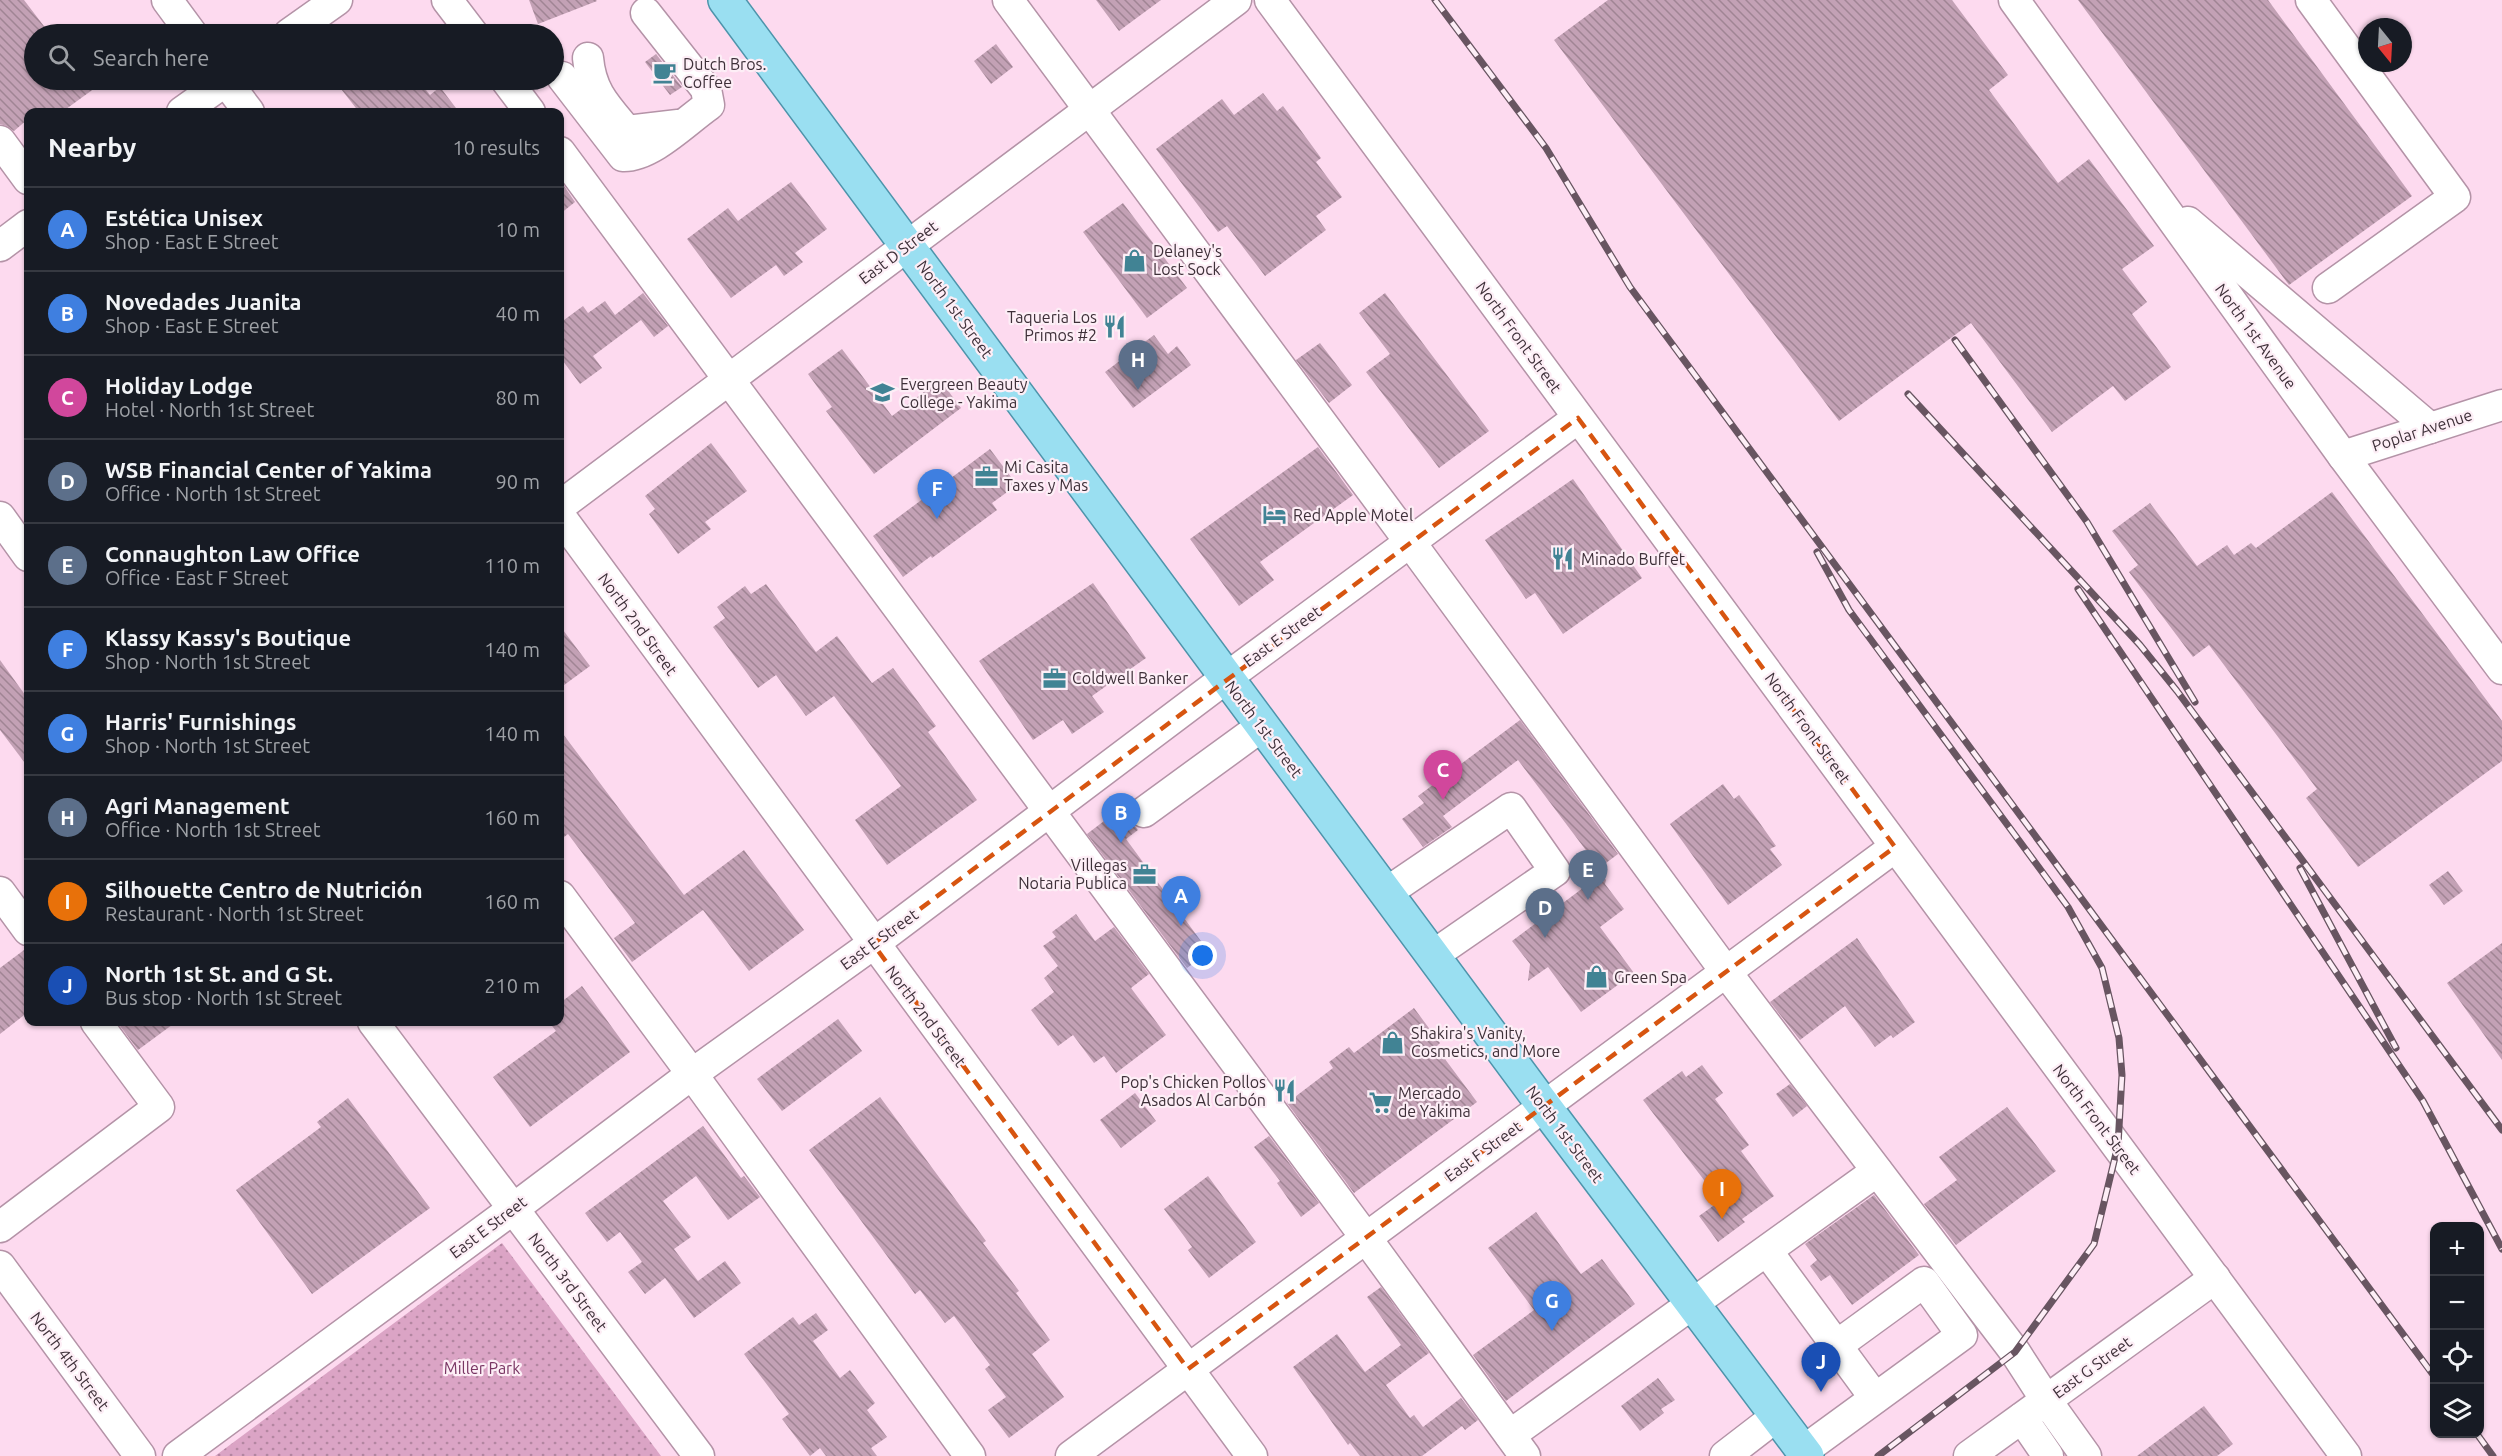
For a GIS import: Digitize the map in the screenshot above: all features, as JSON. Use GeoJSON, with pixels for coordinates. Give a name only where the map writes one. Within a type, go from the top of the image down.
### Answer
{"type":"FeatureCollection","features":[{"type":"Feature","properties":{"kind":"main road","name":"North 1st Street"},"geometry":{"type":"LineString","coordinates":[[725,0],[908,244],[1432,956],[1805,1455]]}},
{"type":"Feature","properties":{"kind":"street"},"geometry":{"type":"LineString","coordinates":[[167,0],[185,24]]}},
{"type":"Feature","properties":{"kind":"street"},"geometry":{"type":"LineString","coordinates":[[303,24],[337,0]]}},
{"type":"Feature","properties":{"kind":"street"},"geometry":{"type":"LineString","coordinates":[[447,0],[465,24]]}},
{"type":"Feature","properties":{"kind":"street"},"geometry":{"type":"LineString","coordinates":[[1008,0],[1726,972],[2015,1352],[2086,1456]]}},
{"type":"Feature","properties":{"kind":"street","name":"East D Street"},"geometry":{"type":"LineString","coordinates":[[564,503],[1236,0]]}},
{"type":"Feature","properties":{"kind":"street","name":"North Front Street"},"geometry":{"type":"LineString","coordinates":[[1270,0],[2346,1456]]}},
{"type":"Feature","properties":{"kind":"street","name":"North 1st Avenue"},"geometry":{"type":"LineString","coordinates":[[2014,0],[2343,456],[2502,669]]}},
{"type":"Feature","properties":{"kind":"street"},"geometry":{"type":"LineString","coordinates":[[2311,0],[2455,197],[2328,288]]}},
{"type":"Feature","properties":{"kind":"street"},"geometry":{"type":"LineString","coordinates":[[564,80],[623,156],[645,152],[709,105],[706,89],[646,13]]}},
{"type":"Feature","properties":{"kind":"street"},"geometry":{"type":"LineString","coordinates":[[588,58],[589,75],[597,95],[627,131],[683,124]]}},
{"type":"Feature","properties":{"kind":"street"},"geometry":{"type":"LineString","coordinates":[[188,108],[212,90]]}},
{"type":"Feature","properties":{"kind":"street"},"geometry":{"type":"LineString","coordinates":[[233,90],[246,108]]}},
{"type":"Feature","properties":{"kind":"street"},"geometry":{"type":"LineString","coordinates":[[514,90],[527,108]]}},
{"type":"Feature","properties":{"kind":"street"},"geometry":{"type":"LineString","coordinates":[[0,141],[24,174]]}},
{"type":"Feature","properties":{"kind":"street"},"geometry":{"type":"LineString","coordinates":[[564,157],[1517,1445],[1693,1305],[1877,1171]]}},
{"type":"Feature","properties":{"kind":"street"},"geometry":{"type":"LineString","coordinates":[[2153,193],[2430,428]]}},
{"type":"Feature","properties":{"kind":"street"},"geometry":{"type":"LineString","coordinates":[[0,246],[24,228]]}},
{"type":"Feature","properties":{"kind":"street","name":"Poplar Avenue"},"geometry":{"type":"LineString","coordinates":[[2343,456],[2502,405]]}},
{"type":"Feature","properties":{"kind":"street","name":"East E Street"},"geometry":{"type":"LineString","coordinates":[[178,1456],[692,1074],[873,944],[1226,678],[1578,418]]}},
{"type":"Feature","properties":{"kind":"street"},"geometry":{"type":"LineString","coordinates":[[0,516],[24,550]]}},
{"type":"Feature","properties":{"kind":"street","name":"North 2nd Street"},"geometry":{"type":"LineString","coordinates":[[564,521],[1252,1456]]}},
{"type":"Feature","properties":{"kind":"street"},"geometry":{"type":"LineString","coordinates":[[1144,812],[1262,726]]}},
{"type":"Feature","properties":{"kind":"street"},"geometry":{"type":"LineString","coordinates":[[1386,893],[1511,808],[1555,871],[1432,956]]}},
{"type":"Feature","properties":{"kind":"street","name":"East F Street"},"geometry":{"type":"LineString","coordinates":[[1071,1456],[1895,847]]}},
{"type":"Feature","properties":{"kind":"street"},"geometry":{"type":"LineString","coordinates":[[564,901],[970,1456]]}},
{"type":"Feature","properties":{"kind":"street"},"geometry":{"type":"LineString","coordinates":[[0,1227],[159,1107],[99,1026]]}},
{"type":"Feature","properties":{"kind":"street","name":"North 3rd Street"},"geometry":{"type":"LineString","coordinates":[[376,1026],[699,1456]]}},
{"type":"Feature","properties":{"kind":"street"},"geometry":{"type":"LineString","coordinates":[[1767,1251],[1875,1398]]}},
{"type":"Feature","properties":{"kind":"street","name":"North 4th Street"},"geometry":{"type":"LineString","coordinates":[[0,1266],[140,1456]]}},
{"type":"Feature","properties":{"kind":"street","name":"East G Street"},"geometry":{"type":"LineString","coordinates":[[1969,1456],[2215,1278]]}},
{"type":"Feature","properties":{"kind":"street"},"geometry":{"type":"LineString","coordinates":[[1805,1455],[1875,1398],[1962,1335],[1924,1282],[1836,1346]]}},
{"type":"Feature","properties":{"kind":"street"},"geometry":{"type":"LineString","coordinates":[[1725,1456],[1777,1416]]}},
{"type":"Feature","properties":{"kind":"street"},"geometry":{"type":"LineString","coordinates":[[2022,1418],[2048,1456]]}},
{"type":"Feature","properties":{"kind":"highlighted area"},"geometry":{"type":"Polygon","coordinates":[[[1578,418],[1895,847],[1188,1369],[873,944],[1578,418]]]}},
{"type":"Feature","properties":{"kind":"green space","name":"Miller Park"},"geometry":{"type":"Polygon","coordinates":[[[502,1243],[661,1456],[215,1456],[502,1243]]]}},
{"type":"Feature","properties":{"kind":"building"},"geometry":{"type":"Polygon","coordinates":[[[0,0],[24,0],[42,24],[24,24],[24,90],[92,90],[68,108],[24,108],[24,122],[14,131],[0,124],[0,0]]]}},
{"type":"Feature","properties":{"kind":"building"},"geometry":{"type":"Polygon","coordinates":[[[529,0],[596,0],[597,1],[538,24],[529,0]]]}},
{"type":"Feature","properties":{"kind":"building"},"geometry":{"type":"Polygon","coordinates":[[[1096,0],[1161,0],[1119,31],[1096,0]]]}},
{"type":"Feature","properties":{"kind":"building"},"geometry":{"type":"Polygon","coordinates":[[[1608,0],[1952,0],[2008,75],[1989,90],[2058,183],[2089,159],[2154,246],[2122,269],[2147,302],[2132,314],[2171,367],[2125,401],[2113,386],[2052,432],[1971,323],[1839,421],[1554,40],[1608,0]]]}},
{"type":"Feature","properties":{"kind":"building"},"geometry":{"type":"Polygon","coordinates":[[[2078,0],[2268,0],[2412,196],[2289,285],[2078,0]]]}},
{"type":"Feature","properties":{"kind":"building"},"geometry":{"type":"Polygon","coordinates":[[[996,44],[1013,67],[991,84],[974,61],[996,44]]]}},
{"type":"Feature","properties":{"kind":"building","name":"Dutch Bros. Coffee"},"geometry":{"type":"Polygon","coordinates":[[[656,54],[682,87],[670,95],[645,62],[656,54]]]}},
{"type":"Feature","properties":{"kind":"building"},"geometry":{"type":"Polygon","coordinates":[[[342,90],[426,90],[430,95],[436,90],[442,90],[456,108],[356,108],[342,90]]]}},
{"type":"Feature","properties":{"kind":"building"},"geometry":{"type":"Polygon","coordinates":[[[1263,93],[1277,111],[1283,106],[1321,158],[1316,162],[1342,197],[1316,216],[1326,230],[1265,276],[1227,226],[1218,232],[1156,149],[1222,99],[1234,115],[1263,93]]]}},
{"type":"Feature","properties":{"kind":"building"},"geometry":{"type":"Polygon","coordinates":[[[791,182],[827,229],[795,253],[803,262],[784,276],[776,265],[731,298],[687,239],[728,208],[738,221],[791,182]]]}},
{"type":"Feature","properties":{"kind":"building"},"geometry":{"type":"Polygon","coordinates":[[[564,186],[575,202],[564,211],[564,186]]]}},
{"type":"Feature","properties":{"kind":"building","name":"Delaney's Lost Sock"},"geometry":{"type":"Polygon","coordinates":[[[1123,203],[1187,288],[1147,318],[1083,232],[1123,203]]]}},
{"type":"Feature","properties":{"kind":"building"},"geometry":{"type":"Polygon","coordinates":[[[643,293],[668,326],[654,337],[641,320],[593,356],[602,368],[580,384],[564,362],[564,320],[583,306],[588,313],[605,301],[615,315],[643,293]]]}},
{"type":"Feature","properties":{"kind":"building"},"geometry":{"type":"Polygon","coordinates":[[[1385,293],[1489,431],[1439,468],[1366,372],[1390,354],[1359,313],[1385,293]]]}},
{"type":"Feature","properties":{"kind":"building"},"geometry":{"type":"Polygon","coordinates":[[[1154,335],[1168,354],[1177,346],[1191,365],[1133,408],[1105,372],[1154,335]]]}},
{"type":"Feature","properties":{"kind":"building"},"geometry":{"type":"Polygon","coordinates":[[[1320,343],[1352,385],[1329,403],[1296,360],[1320,343]]]}},
{"type":"Feature","properties":{"kind":"building"},"geometry":{"type":"Polygon","coordinates":[[[842,349],[892,416],[940,380],[961,408],[874,474],[826,411],[832,407],[808,374],[842,349]]]}},
{"type":"Feature","properties":{"kind":"building"},"geometry":{"type":"Polygon","coordinates":[[[711,443],[747,491],[705,522],[711,529],[678,554],[649,514],[655,509],[645,496],[711,443]]]}},
{"type":"Feature","properties":{"kind":"building","name":"Red Apple Motel"},"geometry":{"type":"Polygon","coordinates":[[[1318,447],[1353,495],[1260,562],[1274,580],[1239,606],[1190,539],[1318,447]]]}},
{"type":"Feature","properties":{"kind":"building"},"geometry":{"type":"Polygon","coordinates":[[[990,449],[1017,485],[992,503],[997,510],[903,577],[873,536],[990,449]]]}},
{"type":"Feature","properties":{"kind":"building","name":"Minado Buffet"},"geometry":{"type":"Polygon","coordinates":[[[1573,479],[1642,578],[1563,634],[1535,593],[1526,599],[1485,540],[1573,479]]]}},
{"type":"Feature","properties":{"kind":"building"},"geometry":{"type":"Polygon","coordinates":[[[2332,492],[2502,721],[2502,761],[2358,867],[2306,798],[2317,789],[2209,645],[2193,657],[2129,572],[2138,565],[2112,531],[2150,503],[2197,566],[2227,545],[2234,555],[2251,543],[2256,548],[2332,492]]]}},
{"type":"Feature","properties":{"kind":"building","name":"Coldwell Banker"},"geometry":{"type":"Polygon","coordinates":[[[1093,583],[1146,658],[1092,696],[1104,712],[1072,734],[1063,720],[1033,740],[979,661],[1093,583]]]}},
{"type":"Feature","properties":{"kind":"building"},"geometry":{"type":"Polygon","coordinates":[[[766,584],[816,652],[837,636],[872,683],[893,668],[936,726],[928,732],[977,800],[887,865],[855,820],[901,786],[834,696],[806,716],[776,675],[758,688],[713,627],[725,618],[717,607],[745,586],[751,594],[766,584]]]}},
{"type":"Feature","properties":{"kind":"building"},"geometry":{"type":"Polygon","coordinates":[[[564,631],[590,666],[564,685],[564,631]]]}},
{"type":"Feature","properties":{"kind":"building"},"geometry":{"type":"Polygon","coordinates":[[[0,660],[24,693],[24,762],[0,730],[0,660]]]}},
{"type":"Feature","properties":{"kind":"building"},"geometry":{"type":"Polygon","coordinates":[[[1520,720],[1618,854],[1598,869],[1606,880],[1605,884],[1624,909],[1600,927],[1634,973],[1581,1012],[1548,967],[1528,981],[1530,964],[1512,941],[1583,888],[1572,873],[1571,866],[1588,853],[1518,760],[1443,816],[1452,827],[1423,847],[1402,819],[1424,803],[1418,796],[1520,720]]]}},
{"type":"Feature","properties":{"kind":"building"},"geometry":{"type":"Polygon","coordinates":[[[564,735],[684,895],[744,850],[804,930],[749,971],[703,910],[632,962],[614,938],[635,923],[568,834],[564,837],[564,735]]]}},
{"type":"Feature","properties":{"kind":"building"},"geometry":{"type":"Polygon","coordinates":[[[1723,784],[1734,799],[1739,795],[1754,815],[1776,846],[1770,849],[1782,865],[1728,905],[1670,824],[1723,784]]]}},
{"type":"Feature","properties":{"kind":"building"},"geometry":{"type":"Polygon","coordinates":[[[1121,808],[1138,830],[1126,839],[1209,952],[1187,968],[1087,834],[1121,808]]]}},
{"type":"Feature","properties":{"kind":"building"},"geometry":{"type":"Polygon","coordinates":[[[2448,871],[2463,891],[2444,905],[2429,885],[2448,871]]]}},
{"type":"Feature","properties":{"kind":"building"},"geometry":{"type":"Polygon","coordinates":[[[1076,914],[1095,941],[1114,927],[1149,974],[1131,988],[1166,1035],[1116,1073],[1104,1056],[1094,1063],[1073,1035],[1058,1046],[1031,1010],[1054,992],[1044,978],[1058,966],[1043,946],[1056,937],[1052,932],[1076,914]]]}},
{"type":"Feature","properties":{"kind":"building"},"geometry":{"type":"Polygon","coordinates":[[[1857,938],[1915,1022],[1893,1038],[1891,1035],[1875,1047],[1845,1006],[1800,1040],[1770,1002],[1857,938]]]}},
{"type":"Feature","properties":{"kind":"building"},"geometry":{"type":"Polygon","coordinates":[[[2502,943],[2502,1060],[2447,983],[2502,943]]]}},
{"type":"Feature","properties":{"kind":"building"},"geometry":{"type":"Polygon","coordinates":[[[24,950],[24,1015],[0,1034],[0,968],[24,950]]]}},
{"type":"Feature","properties":{"kind":"building"},"geometry":{"type":"Polygon","coordinates":[[[582,986],[630,1052],[530,1127],[493,1077],[556,1031],[552,1026],[564,1026],[564,1000],[582,986]]]}},
{"type":"Feature","properties":{"kind":"building"},"geometry":{"type":"Polygon","coordinates":[[[1414,1008],[1440,1043],[1436,1047],[1477,1102],[1354,1193],[1287,1103],[1333,1068],[1329,1062],[1349,1047],[1354,1053],[1414,1008]]]}},
{"type":"Feature","properties":{"kind":"building"},"geometry":{"type":"Polygon","coordinates":[[[838,1019],[862,1051],[782,1111],[757,1079],[838,1019]]]}},
{"type":"Feature","properties":{"kind":"building"},"geometry":{"type":"Polygon","coordinates":[[[120,1026],[171,1026],[138,1050],[120,1026]]]}},
{"type":"Feature","properties":{"kind":"building"},"geometry":{"type":"Polygon","coordinates":[[[1702,1065],[1723,1093],[1715,1099],[1749,1145],[1741,1151],[1774,1196],[1742,1219],[1745,1222],[1718,1242],[1699,1216],[1720,1201],[1643,1100],[1682,1071],[1686,1077],[1702,1065]]]}},
{"type":"Feature","properties":{"kind":"building"},"geometry":{"type":"Polygon","coordinates":[[[1790,1084],[1807,1106],[1793,1117],[1776,1094],[1790,1084]]]}},
{"type":"Feature","properties":{"kind":"building"},"geometry":{"type":"Polygon","coordinates":[[[1135,1093],[1156,1121],[1121,1148],[1100,1120],[1135,1093]]]}},
{"type":"Feature","properties":{"kind":"building"},"geometry":{"type":"Polygon","coordinates":[[[880,1097],[986,1241],[983,1243],[1019,1291],[1016,1293],[1050,1340],[1032,1354],[1064,1397],[1009,1438],[988,1410],[1006,1397],[985,1369],[990,1365],[954,1316],[945,1323],[920,1290],[915,1294],[809,1150],[880,1097]]]}},
{"type":"Feature","properties":{"kind":"building"},"geometry":{"type":"Polygon","coordinates":[[[348,1098],[430,1208],[312,1294],[236,1190],[321,1127],[317,1122],[348,1098]]]}},
{"type":"Feature","properties":{"kind":"building"},"geometry":{"type":"Polygon","coordinates":[[[2007,1107],[2056,1171],[1956,1245],[1924,1204],[1957,1180],[1939,1157],[2007,1107]]]}},
{"type":"Feature","properties":{"kind":"building"},"geometry":{"type":"Polygon","coordinates":[[[703,1126],[741,1178],[744,1176],[760,1197],[728,1220],[696,1176],[663,1201],[691,1237],[674,1249],[698,1281],[725,1261],[741,1283],[694,1318],[665,1278],[645,1294],[628,1272],[642,1262],[620,1232],[607,1242],[585,1213],[703,1126]]]}},
{"type":"Feature","properties":{"kind":"building"},"geometry":{"type":"Polygon","coordinates":[[[1269,1136],[1319,1203],[1301,1217],[1277,1183],[1280,1181],[1254,1147],[1269,1136]]]}},
{"type":"Feature","properties":{"kind":"building"},"geometry":{"type":"Polygon","coordinates":[[[1208,1176],[1256,1242],[1209,1278],[1188,1250],[1192,1247],[1164,1209],[1208,1176]]]}},
{"type":"Feature","properties":{"kind":"building"},"geometry":{"type":"Polygon","coordinates":[[[1874,1195],[1919,1255],[1852,1305],[1830,1275],[1821,1281],[1810,1266],[1817,1260],[1805,1244],[1874,1195]]]}},
{"type":"Feature","properties":{"kind":"building"},"geometry":{"type":"Polygon","coordinates":[[[1536,1212],[1581,1274],[1602,1259],[1635,1304],[1506,1401],[1473,1355],[1534,1310],[1488,1248],[1536,1212]]]}},
{"type":"Feature","properties":{"kind":"building"},"geometry":{"type":"Polygon","coordinates":[[[1381,1287],[1429,1353],[1386,1385],[1410,1418],[1414,1415],[1423,1427],[1461,1398],[1478,1420],[1465,1430],[1462,1426],[1422,1456],[1360,1456],[1350,1443],[1348,1445],[1293,1367],[1337,1334],[1365,1372],[1401,1345],[1367,1297],[1381,1287]]]}},
{"type":"Feature","properties":{"kind":"building"},"geometry":{"type":"Polygon","coordinates":[[[816,1313],[828,1330],[813,1341],[840,1378],[850,1370],[875,1403],[867,1410],[887,1437],[871,1448],[877,1456],[826,1456],[820,1448],[810,1456],[782,1419],[789,1414],[744,1354],[793,1317],[799,1325],[816,1313]]]}},
{"type":"Feature","properties":{"kind":"building"},"geometry":{"type":"Polygon","coordinates":[[[1658,1378],[1675,1400],[1661,1409],[1664,1413],[1640,1431],[1621,1406],[1658,1378]]]}},
{"type":"Feature","properties":{"kind":"building"},"geometry":{"type":"Polygon","coordinates":[[[2204,1406],[2233,1444],[2217,1456],[2137,1456],[2204,1406]]]}},
{"type":"Feature","properties":{"kind":"railway"},"geometry":{"type":"LineString","coordinates":[[1435,0],[1546,148],[1630,287],[2430,1371]]}},
{"type":"Feature","properties":{"kind":"railway"},"geometry":{"type":"LineString","coordinates":[[1955,340],[2087,522],[2195,702]]}},
{"type":"Feature","properties":{"kind":"railway"},"geometry":{"type":"LineString","coordinates":[[1908,394],[2140,645],[2177,691],[2502,1130]]}},
{"type":"Feature","properties":{"kind":"railway"},"geometry":{"type":"LineString","coordinates":[[1817,552],[1849,610],[2068,907],[2102,968],[2119,1038],[2122,1075],[2118,1145],[2094,1244],[2015,1352],[1878,1456]]}},
{"type":"Feature","properties":{"kind":"railway"},"geometry":{"type":"LineString","coordinates":[[2078,589],[2423,1101],[2502,1249]]}},
{"type":"Feature","properties":{"kind":"railway"},"geometry":{"type":"LineString","coordinates":[[2300,868],[2396,1048]]}},
{"type":"Feature","properties":{"kind":"railway"},"geometry":{"type":"LineString","coordinates":[[2480,1438],[2493,1456]]}},
{"type":"Feature","properties":{"kind":"place","name":"Dutch Bros. Coffee"},"geometry":{"type":"Point","coordinates":[665,73]}},
{"type":"Feature","properties":{"kind":"place","name":"Delaney's Lost Sock"},"geometry":{"type":"Point","coordinates":[1135,260]}},
{"type":"Feature","properties":{"kind":"place","name":"Taqueria Los Primos #2"},"geometry":{"type":"Point","coordinates":[1115,326]}},
{"type":"Feature","properties":{"kind":"place","name":"Agri Management"},"geometry":{"type":"Point","coordinates":[1138,390]}},
{"type":"Feature","properties":{"kind":"place","name":"Evergreen Beauty College - Yakima"},"geometry":{"type":"Point","coordinates":[882,393]}},
{"type":"Feature","properties":{"kind":"place","name":"Mi Casita Taxes y Mas"},"geometry":{"type":"Point","coordinates":[986,476]}},
{"type":"Feature","properties":{"kind":"place","name":"Red Apple Motel"},"geometry":{"type":"Point","coordinates":[1275,515]}},
{"type":"Feature","properties":{"kind":"place","name":"Klassy Kassy's Boutique"},"geometry":{"type":"Point","coordinates":[937,519]}},
{"type":"Feature","properties":{"kind":"place","name":"Minado Buffet"},"geometry":{"type":"Point","coordinates":[1563,559]}},
{"type":"Feature","properties":{"kind":"place","name":"Coldwell Banker"},"geometry":{"type":"Point","coordinates":[1054,678]}},
{"type":"Feature","properties":{"kind":"place","name":"Holiday Lodge"},"geometry":{"type":"Point","coordinates":[1443,800]}},
{"type":"Feature","properties":{"kind":"place","name":"Novedades Juanita"},"geometry":{"type":"Point","coordinates":[1121,843]}},
{"type":"Feature","properties":{"kind":"place","name":"Villegas Notaria Publica"},"geometry":{"type":"Point","coordinates":[1145,874]}},
{"type":"Feature","properties":{"kind":"place","name":"Connaughton Law Office"},"geometry":{"type":"Point","coordinates":[1588,900]}},
{"type":"Feature","properties":{"kind":"place","name":"Estética Unisex"},"geometry":{"type":"Point","coordinates":[1181,926]}},
{"type":"Feature","properties":{"kind":"place","name":"WSB Financial Center of Yakima"},"geometry":{"type":"Point","coordinates":[1545,938]}},
{"type":"Feature","properties":{"kind":"place","name":"Green Spa"},"geometry":{"type":"Point","coordinates":[1596,977]}},
{"type":"Feature","properties":{"kind":"place","name":"Shakira's Vanity, Cosmetics, and More"},"geometry":{"type":"Point","coordinates":[1393,1042]}},
{"type":"Feature","properties":{"kind":"place","name":"Pop's Chicken Pollos Asados Al Carbón"},"geometry":{"type":"Point","coordinates":[1284,1091]}},
{"type":"Feature","properties":{"kind":"place","name":"Mercado de Yakima"},"geometry":{"type":"Point","coordinates":[1380,1102]}},
{"type":"Feature","properties":{"kind":"place","name":"Silhouette Centro de Nutrición"},"geometry":{"type":"Point","coordinates":[1722,1219]}},
{"type":"Feature","properties":{"kind":"place","name":"Harris' Furnishings"},"geometry":{"type":"Point","coordinates":[1552,1331]}},
{"type":"Feature","properties":{"kind":"place","name":"North 1st St. and G St."},"geometry":{"type":"Point","coordinates":[1821,1392]}}]}
